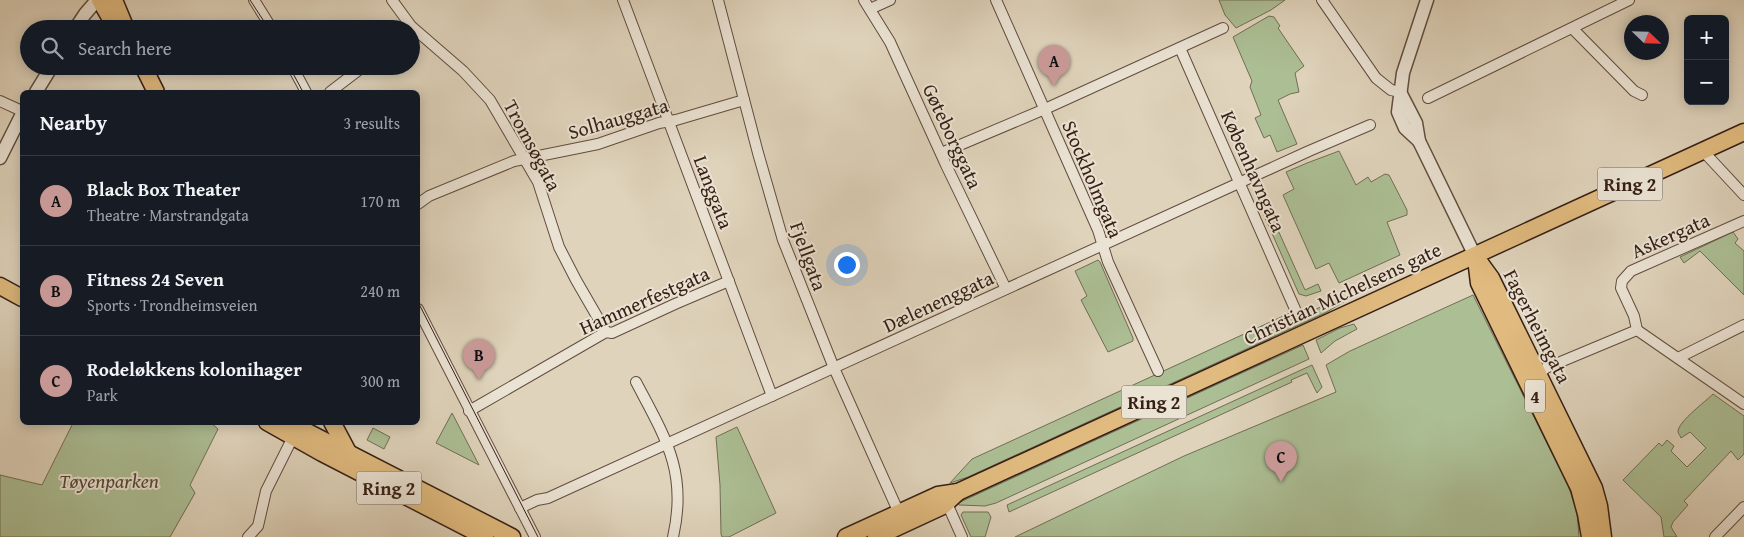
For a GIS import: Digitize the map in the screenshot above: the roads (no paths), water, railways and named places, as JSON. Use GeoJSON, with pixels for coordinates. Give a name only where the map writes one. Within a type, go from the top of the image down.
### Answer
{"type":"FeatureCollection","features":[{"type":"Feature","properties":{"kind":"main road"},"geometry":{"type":"LineString","coordinates":[[98,0],[111,20]]}},
{"type":"Feature","properties":{"kind":"main road"},"geometry":{"type":"LineString","coordinates":[[114,0],[122,20]]}},
{"type":"Feature","properties":{"kind":"main road"},"geometry":{"type":"LineString","coordinates":[[148,75],[155,90]]}},
{"type":"Feature","properties":{"kind":"main road","name":"Christian Michelsens gate"},"geometry":{"type":"LineString","coordinates":[[876,537],[939,508],[949,496],[1744,132]]}},
{"type":"Feature","properties":{"kind":"main road","name":"Fagerheimgata"},"geometry":{"type":"LineString","coordinates":[[1475,256],[1491,278],[1594,488],[1604,537]]}},
{"type":"Feature","properties":{"kind":"main road","name":"4"},"geometry":{"type":"LineString","coordinates":[[1475,256],[1479,283],[1579,488],[1590,537]]}},
{"type":"Feature","properties":{"kind":"main road"},"geometry":{"type":"LineString","coordinates":[[0,276],[20,286]]}},
{"type":"Feature","properties":{"kind":"main road"},"geometry":{"type":"LineString","coordinates":[[0,286],[20,297]]}},
{"type":"Feature","properties":{"kind":"main road"},"geometry":{"type":"LineString","coordinates":[[334,425],[349,454]]}},
{"type":"Feature","properties":{"kind":"main road","name":"Ring 2"},"geometry":{"type":"LineString","coordinates":[[294,427],[512,537]]}},
{"type":"Feature","properties":{"kind":"main road","name":"Ring 2"},"geometry":{"type":"LineString","coordinates":[[294,427],[485,537]]}},
{"type":"Feature","properties":{"kind":"main road","name":"Christian Michelsens gate"},"geometry":{"type":"LineString","coordinates":[[846,537],[938,495],[949,496]]}},
{"type":"Feature","properties":{"kind":"street"},"geometry":{"type":"LineString","coordinates":[[81,20],[98,0]]}},
{"type":"Feature","properties":{"kind":"street"},"geometry":{"type":"LineString","coordinates":[[254,0],[266,20]]}},
{"type":"Feature","properties":{"kind":"street","name":"Tromsøgata"},"geometry":{"type":"LineString","coordinates":[[392,0],[405,20]]}},
{"type":"Feature","properties":{"kind":"street","name":"Langgata"},"geometry":{"type":"LineString","coordinates":[[623,0],[772,396]]}},
{"type":"Feature","properties":{"kind":"street","name":"Fjellgata"},"geometry":{"type":"LineString","coordinates":[[718,0],[783,240],[834,368],[898,513]]}},
{"type":"Feature","properties":{"kind":"street"},"geometry":{"type":"LineString","coordinates":[[867,4],[890,0]]}},
{"type":"Feature","properties":{"kind":"street","name":"Stockholmgata"},"geometry":{"type":"LineString","coordinates":[[996,0],[1098,231],[1108,262],[1158,371]]}},
{"type":"Feature","properties":{"kind":"street"},"geometry":{"type":"LineString","coordinates":[[1322,0],[1376,78],[1391,90],[1400,92]]}},
{"type":"Feature","properties":{"kind":"street","name":"Fagerheimgata"},"geometry":{"type":"LineString","coordinates":[[1427,0],[1405,65],[1398,112],[1405,128],[1419,141],[1475,256]]}},
{"type":"Feature","properties":{"kind":"street"},"geometry":{"type":"LineString","coordinates":[[1428,98],[1629,0]]}},
{"type":"Feature","properties":{"kind":"street","name":"Gøteborggata"},"geometry":{"type":"LineString","coordinates":[[867,4],[890,42],[1006,289]]}},
{"type":"Feature","properties":{"kind":"street"},"geometry":{"type":"LineString","coordinates":[[941,153],[1045,109],[1223,28]]}},
{"type":"Feature","properties":{"kind":"street"},"geometry":{"type":"LineString","coordinates":[[1572,29],[1634,91],[1642,95]]}},
{"type":"Feature","properties":{"kind":"street","name":"Tromsøgata"},"geometry":{"type":"LineString","coordinates":[[420,34],[436,45],[464,71],[490,100],[538,182],[559,247],[606,332]]}},
{"type":"Feature","properties":{"kind":"street","name":"Københavngata"},"geometry":{"type":"LineString","coordinates":[[1180,48],[1295,309]]}},
{"type":"Feature","properties":{"kind":"street"},"geometry":{"type":"LineString","coordinates":[[37,90],[46,75]]}},
{"type":"Feature","properties":{"kind":"street"},"geometry":{"type":"LineString","coordinates":[[297,75],[305,90]]}},
{"type":"Feature","properties":{"kind":"street"},"geometry":{"type":"LineString","coordinates":[[333,90],[352,75]]}},
{"type":"Feature","properties":{"kind":"street","name":"Solhauggata"},"geometry":{"type":"LineString","coordinates":[[420,202],[428,196],[514,161],[580,149],[659,123],[744,100]]}},
{"type":"Feature","properties":{"kind":"street"},"geometry":{"type":"LineString","coordinates":[[0,101],[20,111]]}},
{"type":"Feature","properties":{"kind":"street"},"geometry":{"type":"LineString","coordinates":[[0,158],[20,116]]}},
{"type":"Feature","properties":{"kind":"street","name":"Dælenenggata"},"geometry":{"type":"LineString","coordinates":[[520,508],[537,500],[548,498],[668,444],[1240,182],[1370,125]]}},
{"type":"Feature","properties":{"kind":"street"},"geometry":{"type":"LineString","coordinates":[[1703,151],[1744,195]]}},
{"type":"Feature","properties":{"kind":"street","name":"Askergata"},"geometry":{"type":"LineString","coordinates":[[1637,330],[1634,316],[1621,288],[1622,281],[1631,270],[1744,221]]}},
{"type":"Feature","properties":{"kind":"street","name":"Hammerfestgata"},"geometry":{"type":"LineString","coordinates":[[470,411],[606,332],[612,333],[729,281]]}},
{"type":"Feature","properties":{"kind":"street"},"geometry":{"type":"LineString","coordinates":[[420,313],[535,537]]}},
{"type":"Feature","properties":{"kind":"street"},"geometry":{"type":"LineString","coordinates":[[1678,358],[1744,325]]}},
{"type":"Feature","properties":{"kind":"street"},"geometry":{"type":"LineString","coordinates":[[1539,374],[1546,368],[1637,330],[1744,404]]}},
{"type":"Feature","properties":{"kind":"street"},"geometry":{"type":"LineString","coordinates":[[636,382],[673,457],[678,506],[673,537]]}},
{"type":"Feature","properties":{"kind":"street"},"geometry":{"type":"LineString","coordinates":[[248,537],[258,526],[266,491],[294,427]]}},
{"type":"Feature","properties":{"kind":"street"},"geometry":{"type":"LineString","coordinates":[[949,496],[962,537]]}},
{"type":"Feature","properties":{"kind":"street"},"geometry":{"type":"LineString","coordinates":[[1715,537],[1744,507]]}},
{"type":"Feature","properties":{"kind":"tram line"},"geometry":{"type":"LineString","coordinates":[[250,0],[263,20]]}},
{"type":"Feature","properties":{"kind":"tram line"},"geometry":{"type":"LineString","coordinates":[[294,75],[302,90]]}},
{"type":"Feature","properties":{"kind":"tram line"},"geometry":{"type":"LineString","coordinates":[[420,306],[538,537]]}},
{"type":"Feature","properties":{"kind":"place","name":"Black Box Theater"},"geometry":{"type":"Point","coordinates":[1054,86]}},
{"type":"Feature","properties":{"kind":"place","name":"Fitness 24 Seven"},"geometry":{"type":"Point","coordinates":[479,380]}},
{"type":"Feature","properties":{"kind":"place","name":"Rodeløkkens kolonihager"},"geometry":{"type":"Point","coordinates":[1281,482]}},
{"type":"Feature","properties":{"kind":"park label","name":"Tøyenparken"},"geometry":{"type":"Point","coordinates":[109,480]}}]}
